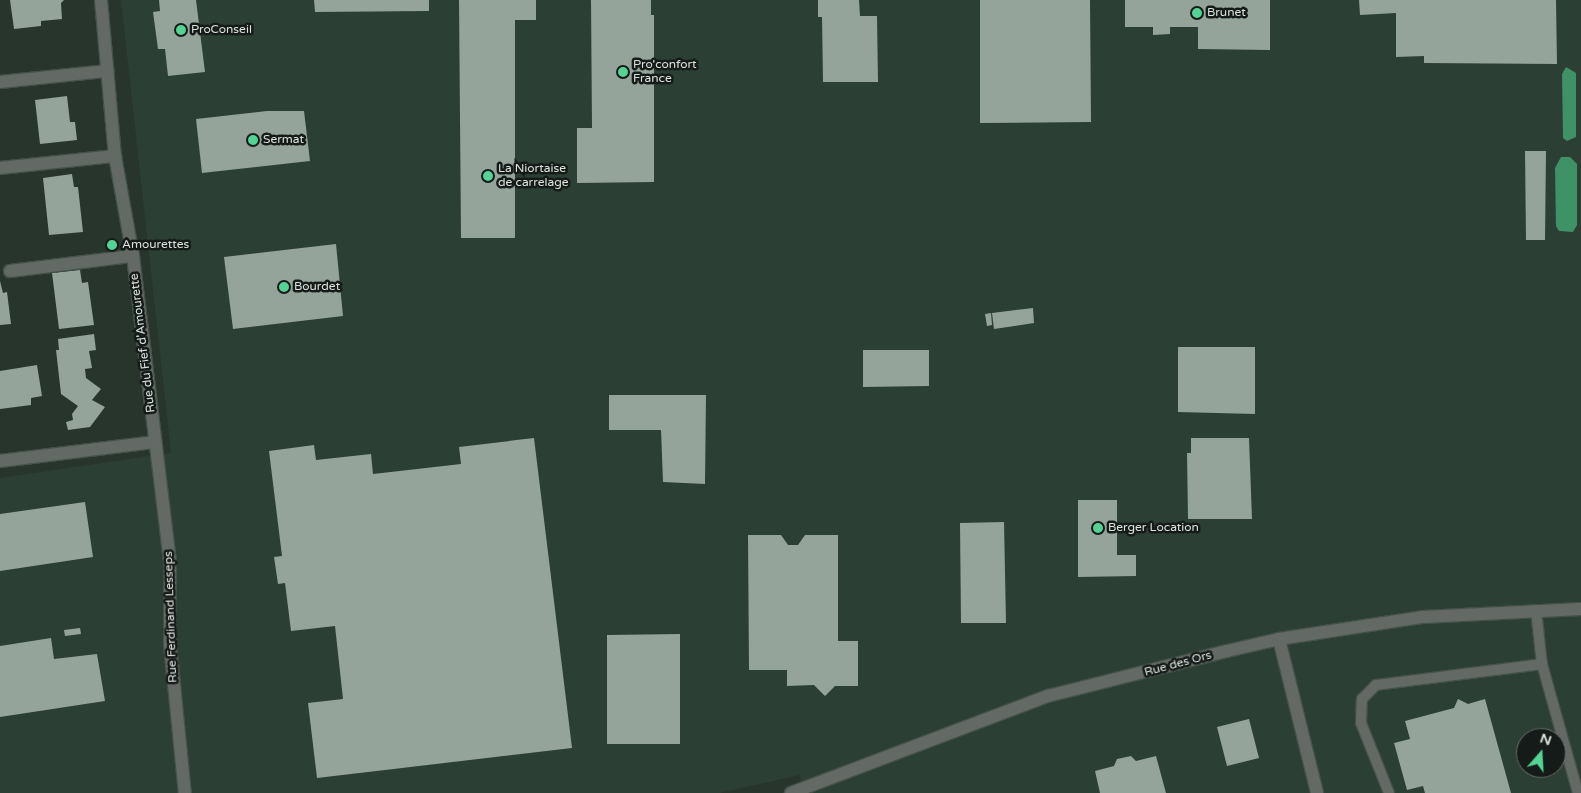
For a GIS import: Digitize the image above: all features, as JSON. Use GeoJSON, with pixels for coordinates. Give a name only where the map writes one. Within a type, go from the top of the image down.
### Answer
{"type":"FeatureCollection","features":[{"type":"Feature","properties":{"kind":"street","name":"Rue du Fief d'Amourette"},"geometry":{"type":"LineString","coordinates":[[101,0],[116,156],[133,256],[154,442]]}},
{"type":"Feature","properties":{"kind":"street"},"geometry":{"type":"LineString","coordinates":[[0,82],[107,71]]}},
{"type":"Feature","properties":{"kind":"street"},"geometry":{"type":"LineString","coordinates":[[0,168],[116,156]]}},
{"type":"Feature","properties":{"kind":"street"},"geometry":{"type":"LineString","coordinates":[[10,270],[133,256]]}},
{"type":"Feature","properties":{"kind":"street"},"geometry":{"type":"LineString","coordinates":[[0,461],[154,442]]}},
{"type":"Feature","properties":{"kind":"street","name":"Rue Ferdinand Lesseps"},"geometry":{"type":"LineString","coordinates":[[154,442],[170,562],[170,644],[185,793]]}},
{"type":"Feature","properties":{"kind":"street","name":"Rue des Ors"},"geometry":{"type":"LineString","coordinates":[[791,793],[1048,696],[1279,639],[1423,616],[1581,609]]}},
{"type":"Feature","properties":{"kind":"street"},"geometry":{"type":"LineString","coordinates":[[1279,639],[1317,793]]}},
{"type":"Feature","properties":{"kind":"lane"},"geometry":{"type":"LineString","coordinates":[[1536,610],[1542,664],[1578,793]]}},
{"type":"Feature","properties":{"kind":"lane"},"geometry":{"type":"LineString","coordinates":[[1389,793],[1361,723],[1362,699],[1376,684],[1542,664]]}},
{"type":"Feature","properties":{"kind":"shaded area"},"geometry":{"type":"Polygon","coordinates":[[[121,0],[1581,0],[1581,793],[803,793],[800,775],[719,793],[0,793],[0,478],[171,453],[121,0]]]}},
{"type":"Feature","properties":{"kind":"shaded area"},"geometry":{"type":"Polygon","coordinates":[[[1566,67],[1576,73],[1576,137],[1567,141],[1563,138],[1562,74],[1566,67]]]}},
{"type":"Feature","properties":{"kind":"shaded area"},"geometry":{"type":"Polygon","coordinates":[[[1561,157],[1570,157],[1577,164],[1577,225],[1573,232],[1559,231],[1556,226],[1555,168],[1561,157]]]}},
{"type":"Feature","properties":{"kind":"building"},"geometry":{"type":"Polygon","coordinates":[[[10,0],[64,0],[61,3],[62,19],[41,21],[41,26],[14,29],[10,0]]]}},
{"type":"Feature","properties":{"kind":"building","name":"ProConseil"},"geometry":{"type":"Polygon","coordinates":[[[159,0],[196,0],[205,72],[168,76],[165,49],[158,49],[153,12],[160,11],[159,0]]]}},
{"type":"Feature","properties":{"kind":"building"},"geometry":{"type":"Polygon","coordinates":[[[314,0],[429,0],[429,11],[315,12],[314,0]]]}},
{"type":"Feature","properties":{"kind":"building","name":"La Niortaise de carrelage"},"geometry":{"type":"Polygon","coordinates":[[[459,0],[536,0],[536,20],[515,20],[515,238],[461,238],[459,0]]]}},
{"type":"Feature","properties":{"kind":"building","name":"Pro'confort France"},"geometry":{"type":"Polygon","coordinates":[[[591,0],[651,0],[651,15],[654,15],[654,182],[577,183],[577,128],[592,128],[591,0]]]}},
{"type":"Feature","properties":{"kind":"building"},"geometry":{"type":"Polygon","coordinates":[[[818,0],[859,0],[860,16],[877,16],[878,82],[823,82],[822,17],[818,17],[818,0]]]}},
{"type":"Feature","properties":{"kind":"building"},"geometry":{"type":"Polygon","coordinates":[[[980,0],[1090,0],[1091,122],[980,123],[980,0]]]}},
{"type":"Feature","properties":{"kind":"building","name":"Brunet"},"geometry":{"type":"Polygon","coordinates":[[[1125,0],[1270,0],[1270,50],[1198,49],[1198,27],[1170,27],[1170,34],[1153,35],[1153,27],[1125,27],[1125,0]]]}},
{"type":"Feature","properties":{"kind":"building"},"geometry":{"type":"Polygon","coordinates":[[[1359,0],[1556,0],[1557,64],[1424,63],[1424,56],[1396,57],[1396,13],[1360,15],[1359,0]]]}},
{"type":"Feature","properties":{"kind":"building"},"geometry":{"type":"Polygon","coordinates":[[[67,96],[70,122],[75,122],[77,140],[40,144],[35,100],[67,96]]]}},
{"type":"Feature","properties":{"kind":"building","name":"Sermat"},"geometry":{"type":"Polygon","coordinates":[[[267,111],[304,111],[310,161],[202,173],[196,119],[267,111]]]}},
{"type":"Feature","properties":{"kind":"building"},"geometry":{"type":"Polygon","coordinates":[[[1525,151],[1546,151],[1545,240],[1526,240],[1525,151]]]}},
{"type":"Feature","properties":{"kind":"building"},"geometry":{"type":"Polygon","coordinates":[[[72,174],[74,187],[78,187],[83,232],[49,235],[43,178],[72,174]]]}},
{"type":"Feature","properties":{"kind":"building","name":"Bourdet"},"geometry":{"type":"Polygon","coordinates":[[[336,244],[343,316],[233,329],[224,257],[336,244]]]}},
{"type":"Feature","properties":{"kind":"building"},"geometry":{"type":"Polygon","coordinates":[[[80,270],[82,283],[88,282],[94,325],[59,329],[52,273],[80,270]]]}},
{"type":"Feature","properties":{"kind":"building"},"geometry":{"type":"Polygon","coordinates":[[[0,281],[3,293],[7,292],[11,324],[0,325],[0,281]]]}},
{"type":"Feature","properties":{"kind":"building"},"geometry":{"type":"Polygon","coordinates":[[[1033,308],[1034,323],[994,329],[992,313],[1033,308]]]}},
{"type":"Feature","properties":{"kind":"building"},"geometry":{"type":"Polygon","coordinates":[[[991,313],[992,325],[987,326],[985,314],[991,313]]]}},
{"type":"Feature","properties":{"kind":"building"},"geometry":{"type":"Polygon","coordinates":[[[94,334],[96,350],[89,351],[92,368],[85,369],[86,378],[101,389],[92,400],[105,407],[90,427],[68,430],[66,422],[73,420],[72,414],[78,406],[61,394],[56,350],[59,350],[58,339],[94,334]]]}},
{"type":"Feature","properties":{"kind":"building"},"geometry":{"type":"Polygon","coordinates":[[[1178,347],[1255,347],[1255,414],[1178,412],[1178,347]]]}},
{"type":"Feature","properties":{"kind":"building"},"geometry":{"type":"Polygon","coordinates":[[[863,350],[929,350],[929,386],[863,387],[863,350]]]}},
{"type":"Feature","properties":{"kind":"building"},"geometry":{"type":"Polygon","coordinates":[[[37,365],[42,396],[31,398],[31,405],[0,409],[0,371],[37,365]]]}},
{"type":"Feature","properties":{"kind":"building"},"geometry":{"type":"Polygon","coordinates":[[[609,395],[706,395],[705,484],[663,482],[661,430],[609,430],[609,395]]]}},
{"type":"Feature","properties":{"kind":"building"},"geometry":{"type":"Polygon","coordinates":[[[534,438],[572,748],[317,778],[308,703],[343,699],[335,626],[291,631],[285,583],[278,584],[274,557],[282,556],[269,451],[314,445],[316,460],[371,454],[373,474],[461,464],[459,447],[534,438]]]}},
{"type":"Feature","properties":{"kind":"building"},"geometry":{"type":"Polygon","coordinates":[[[1191,438],[1249,438],[1252,519],[1188,519],[1187,453],[1191,453],[1191,438]]]}},
{"type":"Feature","properties":{"kind":"building","name":"Berger Location"},"geometry":{"type":"Polygon","coordinates":[[[1078,500],[1117,500],[1117,555],[1136,555],[1136,576],[1078,577],[1078,500]]]}},
{"type":"Feature","properties":{"kind":"building"},"geometry":{"type":"Polygon","coordinates":[[[85,502],[93,557],[0,571],[0,514],[85,502]]]}},
{"type":"Feature","properties":{"kind":"building"},"geometry":{"type":"Polygon","coordinates":[[[1004,522],[1006,623],[961,623],[960,523],[1004,522]]]}},
{"type":"Feature","properties":{"kind":"building"},"geometry":{"type":"Polygon","coordinates":[[[748,535],[781,535],[788,545],[798,545],[805,535],[838,535],[838,641],[858,641],[858,686],[835,686],[825,696],[814,685],[787,686],[787,670],[749,670],[748,535]]]}},
{"type":"Feature","properties":{"kind":"building"},"geometry":{"type":"Polygon","coordinates":[[[80,628],[81,634],[65,636],[64,630],[80,628]]]}},
{"type":"Feature","properties":{"kind":"building"},"geometry":{"type":"Polygon","coordinates":[[[680,634],[680,744],[607,744],[607,635],[680,634]]]}},
{"type":"Feature","properties":{"kind":"building"},"geometry":{"type":"Polygon","coordinates":[[[51,638],[54,659],[97,654],[105,701],[0,717],[0,646],[51,638]]]}},
{"type":"Feature","properties":{"kind":"building"},"geometry":{"type":"Polygon","coordinates":[[[1458,699],[1468,704],[1485,699],[1511,793],[1425,793],[1423,786],[1407,790],[1394,743],[1410,739],[1405,721],[1454,708],[1458,699]]]}},
{"type":"Feature","properties":{"kind":"building"},"geometry":{"type":"Polygon","coordinates":[[[1249,719],[1259,758],[1227,766],[1217,727],[1249,719]]]}},
{"type":"Feature","properties":{"kind":"building"},"geometry":{"type":"Polygon","coordinates":[[[1131,756],[1136,761],[1156,756],[1166,793],[1100,793],[1095,771],[1114,766],[1117,759],[1131,756]]]}},
{"type":"Feature","properties":{"kind":"place","name":"Brunet"},"geometry":{"type":"Point","coordinates":[1197,13]}},
{"type":"Feature","properties":{"kind":"place","name":"ProConseil"},"geometry":{"type":"Point","coordinates":[181,30]}},
{"type":"Feature","properties":{"kind":"place","name":"Pro'confort France"},"geometry":{"type":"Point","coordinates":[623,72]}},
{"type":"Feature","properties":{"kind":"place","name":"Sermat"},"geometry":{"type":"Point","coordinates":[253,140]}},
{"type":"Feature","properties":{"kind":"place","name":"La Niortaise de carrelage"},"geometry":{"type":"Point","coordinates":[488,176]}},
{"type":"Feature","properties":{"kind":"place","name":"Amourettes"},"geometry":{"type":"Point","coordinates":[112,245]}},
{"type":"Feature","properties":{"kind":"place","name":"Bourdet"},"geometry":{"type":"Point","coordinates":[284,287]}},
{"type":"Feature","properties":{"kind":"place","name":"Berger Location"},"geometry":{"type":"Point","coordinates":[1098,528]}}]}
